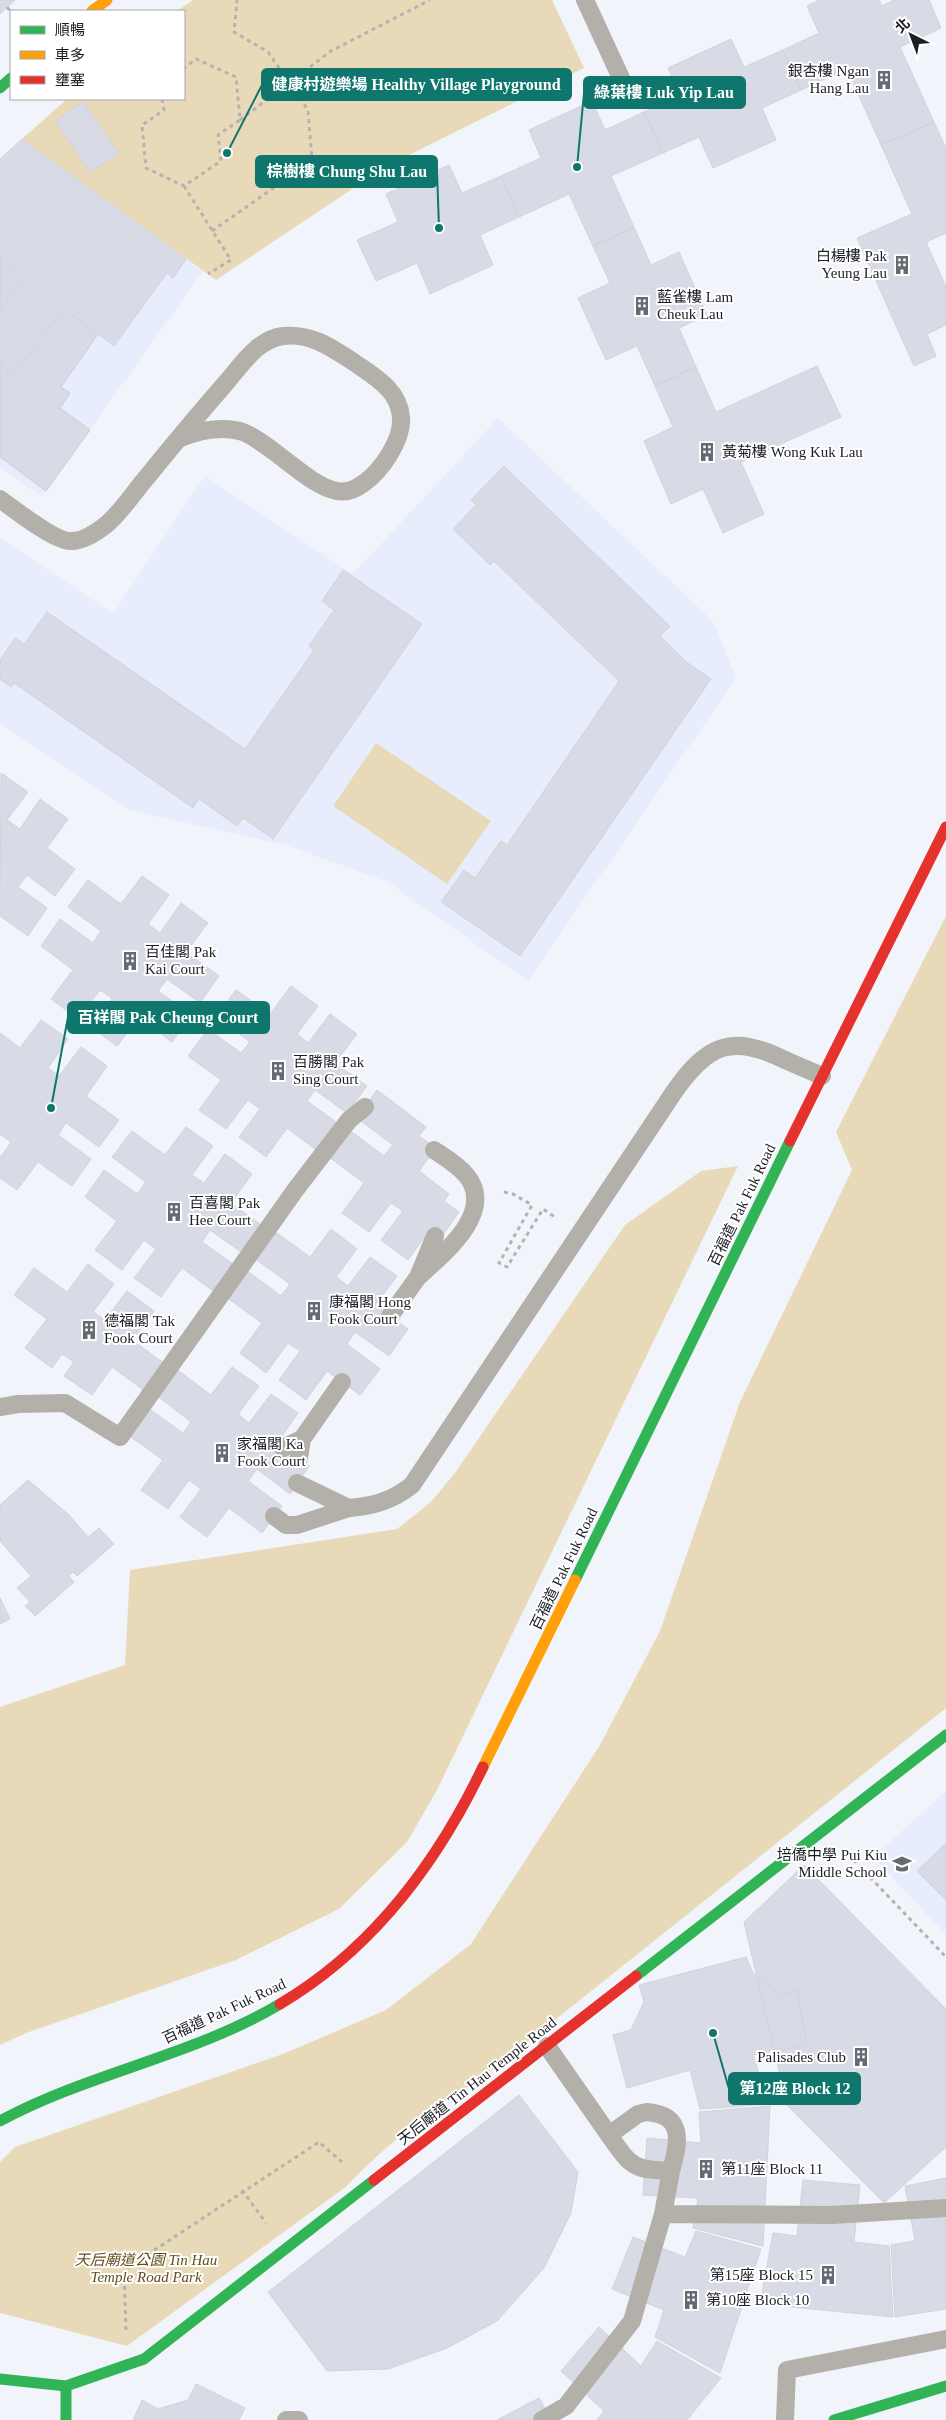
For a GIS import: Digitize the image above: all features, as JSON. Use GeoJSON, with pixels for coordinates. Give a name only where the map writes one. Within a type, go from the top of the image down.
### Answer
{"type":"FeatureCollection","features":[{"type":"Feature","properties":{"kind":"street"},"geometry":{"type":"LineString","coordinates":[[93,10],[107,0]]}},
{"type":"Feature","properties":{"kind":"street"},"geometry":{"type":"LineString","coordinates":[[0,88],[10,79]]}},
{"type":"Feature","properties":{"kind":"street","name":"百福道 Pak Fuk Road"},"geometry":{"type":"LineString","coordinates":[[0,2121],[28,2107],[205,2040],[292,1998],[351,1953],[383,1921],[412,1887],[440,1847],[468,1799],[893,930],[946,827]]}},
{"type":"Feature","properties":{"kind":"street","name":"天后廟道 Tin Hau Temple Road"},"geometry":{"type":"LineString","coordinates":[[0,2380],[66,2386],[144,2359],[946,1735]]}},
{"type":"Feature","properties":{"kind":"street"},"geometry":{"type":"LineString","coordinates":[[66,2386],[66,2420]]}},
{"type":"Feature","properties":{"kind":"street"},"geometry":{"type":"LineString","coordinates":[[834,2420],[946,2386]]}},
{"type":"Feature","properties":{"kind":"lane"},"geometry":{"type":"LineString","coordinates":[[585,0],[621,78]]}},
{"type":"Feature","properties":{"kind":"lane"},"geometry":{"type":"LineString","coordinates":[[0,499],[56,538],[69,542],[92,535],[107,524],[178,439],[246,359],[261,345],[281,336],[303,336],[323,342],[382,382],[395,398],[401,417],[398,438],[373,477],[354,490],[337,492],[317,483],[256,439],[241,432],[198,431],[178,439]]}},
{"type":"Feature","properties":{"kind":"lane"},"geometry":{"type":"LineString","coordinates":[[274,1516],[286,1525],[297,1525],[349,1508],[382,1503],[398,1496],[412,1485],[684,1078],[702,1060],[717,1049],[738,1044],[785,1060],[822,1076]]}},
{"type":"Feature","properties":{"kind":"lane"},"geometry":{"type":"LineString","coordinates":[[0,1408],[18,1404],[65,1402],[120,1438],[296,1189],[349,1120],[365,1107]]}},
{"type":"Feature","properties":{"kind":"lane"},"geometry":{"type":"LineString","coordinates":[[390,1316],[418,1277],[451,1247],[472,1217],[476,1206],[472,1185],[460,1168],[434,1150]]}},
{"type":"Feature","properties":{"kind":"lane"},"geometry":{"type":"LineString","coordinates":[[296,1189],[332,1159]]}},
{"type":"Feature","properties":{"kind":"lane"},"geometry":{"type":"LineString","coordinates":[[418,1277],[435,1236]]}},
{"type":"Feature","properties":{"kind":"lane"},"geometry":{"type":"LineString","coordinates":[[298,1458],[302,1439],[342,1382]]}},
{"type":"Feature","properties":{"kind":"lane"},"geometry":{"type":"LineString","coordinates":[[284,1448],[302,1439]]}},
{"type":"Feature","properties":{"kind":"lane"},"geometry":{"type":"LineString","coordinates":[[297,1483],[349,1508]]}},
{"type":"Feature","properties":{"kind":"lane"},"geometry":{"type":"LineString","coordinates":[[547,2046],[628,2162],[646,2170],[671,2171]]}},
{"type":"Feature","properties":{"kind":"lane"},"geometry":{"type":"LineString","coordinates":[[542,2420],[566,2406],[632,2321],[663,2214],[678,2139],[676,2130],[664,2116],[647,2112],[638,2114],[609,2134]]}},
{"type":"Feature","properties":{"kind":"lane"},"geometry":{"type":"LineString","coordinates":[[663,2214],[832,2215],[946,2208]]}},
{"type":"Feature","properties":{"kind":"lane"},"geometry":{"type":"LineString","coordinates":[[785,2420],[787,2370],[946,2339]]}},
{"type":"Feature","properties":{"kind":"lane"},"geometry":{"type":"LineString","coordinates":[[286,2420],[299,2420]]}},
{"type":"Feature","properties":{"kind":"path"},"geometry":{"type":"LineString","coordinates":[[212,231],[312,161],[308,110],[268,52],[234,32],[238,0]]}},
{"type":"Feature","properties":{"kind":"path"},"geometry":{"type":"LineString","coordinates":[[184,186],[221,161],[218,135],[331,51],[430,0]]}},
{"type":"Feature","properties":{"kind":"path"},"geometry":{"type":"LineString","coordinates":[[7,7],[10,11]]}},
{"type":"Feature","properties":{"kind":"path"},"geometry":{"type":"LineString","coordinates":[[185,67],[196,59],[236,77],[240,120]]}},
{"type":"Feature","properties":{"kind":"path"},"geometry":{"type":"LineString","coordinates":[[162,100],[164,110],[142,125],[146,168],[184,186],[231,260],[208,274]]}},
{"type":"Feature","properties":{"kind":"path"},"geometry":{"type":"LineString","coordinates":[[472,1185],[513,1194],[532,1204],[499,1263],[508,1267],[543,1209],[582,1232]]}},
{"type":"Feature","properties":{"kind":"path"},"geometry":{"type":"LineString","coordinates":[[845,1851],[946,1957]]}},
{"type":"Feature","properties":{"kind":"path"},"geometry":{"type":"LineString","coordinates":[[126,2322],[124,2270],[242,2190],[319,2142],[346,2165]]}},
{"type":"Feature","properties":{"kind":"path"},"geometry":{"type":"LineString","coordinates":[[242,2190],[271,2229]]}},
{"type":"Feature","properties":{"kind":"shaded area"},"geometry":{"type":"Polygon","coordinates":[[[22,139],[203,271],[42,497],[0,468],[0,159],[22,139]]]}},
{"type":"Feature","properties":{"kind":"shaded area"},"geometry":{"type":"Polygon","coordinates":[[[498,418],[713,621],[736,678],[528,981],[388,882],[289,846],[129,810],[0,724],[0,538],[113,614],[205,476],[353,574],[498,418]]]}},
{"type":"Feature","properties":{"kind":"shaded area","name":"培僑中學 Pui Kiu Middle School"},"geometry":{"type":"Polygon","coordinates":[[[946,1791],[946,1843],[918,1871],[946,1900],[946,1935],[873,1857],[946,1791]]]}},
{"type":"Feature","properties":{"kind":"green space"},"geometry":{"type":"Polygon","coordinates":[[[193,0],[552,0],[584,68],[385,167],[216,280],[22,139],[66,100],[185,100],[185,10],[178,10],[193,0]]]}},
{"type":"Feature","properties":{"kind":"green space"},"geometry":{"type":"Polygon","coordinates":[[[376,743],[491,821],[447,884],[333,806],[376,743]]]}},
{"type":"Feature","properties":{"kind":"green space","name":"天后廟道公園 Tin Hau Temple Road Park"},"geometry":{"type":"Polygon","coordinates":[[[946,916],[946,1708],[481,2079],[445,2101],[410,2128],[377,2156],[347,2186],[127,2346],[0,2313],[0,2162],[15,2147],[283,2054],[386,2010],[471,1944],[600,1745],[660,1631],[740,1402],[852,1170],[836,1132],[946,916]]]}},
{"type":"Feature","properties":{"kind":"green space"},"geometry":{"type":"Polygon","coordinates":[[[738,1166],[438,1788],[407,1842],[339,1909],[236,1960],[26,2033],[0,2045],[0,1707],[125,1665],[130,1570],[397,1529],[431,1502],[455,1473],[625,1225],[701,1171],[738,1166]]]}},
{"type":"Feature","properties":{"kind":"building"},"geometry":{"type":"Polygon","coordinates":[[[0,0],[15,0],[0,14],[0,0]]]}},
{"type":"Feature","properties":{"kind":"building","name":"銀杏樓 Ngan Hang Lau"},"geometry":{"type":"Polygon","coordinates":[[[819,0],[879,0],[882,6],[894,0],[929,0],[941,28],[900,47],[934,122],[881,145],[847,69],[801,90],[783,50],[819,33],[807,6],[819,0]]]}},
{"type":"Feature","properties":{"kind":"building"},"geometry":{"type":"Polygon","coordinates":[[[731,39],[744,67],[783,50],[801,90],[762,108],[776,140],[713,168],[699,137],[663,153],[644,112],[681,96],[668,68],[731,39]]]}},
{"type":"Feature","properties":{"kind":"building"},"geometry":{"type":"Polygon","coordinates":[[[592,101],[605,130],[644,112],[663,153],[611,176],[634,227],[593,246],[569,194],[519,217],[501,176],[541,158],[529,130],[592,101]]]}},
{"type":"Feature","properties":{"kind":"building"},"geometry":{"type":"Polygon","coordinates":[[[83,102],[119,153],[90,172],[55,121],[83,102]]]}},
{"type":"Feature","properties":{"kind":"building","name":"白楊樓 Pak Yeung Lau"},"geometry":{"type":"Polygon","coordinates":[[[934,122],[946,148],[946,233],[926,242],[946,287],[946,325],[927,334],[936,356],[914,366],[857,238],[912,214],[881,145],[934,122]]]}},
{"type":"Feature","properties":{"kind":"building"},"geometry":{"type":"Polygon","coordinates":[[[22,139],[186,259],[173,278],[167,273],[114,346],[98,334],[61,387],[70,393],[60,408],[90,430],[46,491],[0,457],[0,159],[22,139]]]}},
{"type":"Feature","properties":{"kind":"building"},"geometry":{"type":"Polygon","coordinates":[[[449,165],[462,193],[501,176],[519,217],[480,235],[493,265],[430,294],[417,263],[376,281],[357,240],[398,222],[386,194],[449,165]]]}},
{"type":"Feature","properties":{"kind":"building","name":"藍雀樓 Lam Cheuk Lau"},"geometry":{"type":"Polygon","coordinates":[[[634,227],[651,265],[679,252],[707,315],[679,328],[696,367],[655,386],[637,346],[606,360],[578,298],[610,283],[593,246],[634,227]]]}},
{"type":"Feature","properties":{"kind":"building"},"geometry":{"type":"Polygon","coordinates":[[[0,258],[26,276],[0,312],[0,258]]]}},
{"type":"Feature","properties":{"kind":"building"},"geometry":{"type":"Polygon","coordinates":[[[63,308],[98,334],[61,387],[70,393],[60,408],[90,430],[46,491],[0,457],[0,365],[14,375],[63,308]]]}},
{"type":"Feature","properties":{"kind":"building","name":"黃菊樓 Wong Kuk Lau"},"geometry":{"type":"Polygon","coordinates":[[[817,366],[841,417],[741,462],[764,514],[723,533],[703,489],[671,504],[644,441],[673,427],[655,386],[696,367],[716,412],[817,366]]]}},
{"type":"Feature","properties":{"kind":"building"},"geometry":{"type":"Polygon","coordinates":[[[504,466],[670,626],[660,636],[685,661],[711,679],[520,956],[441,902],[464,870],[475,878],[501,841],[507,845],[619,681],[494,561],[490,565],[453,529],[476,505],[471,500],[504,466]]]}},
{"type":"Feature","properties":{"kind":"building"},"geometry":{"type":"Polygon","coordinates":[[[343,570],[422,624],[273,839],[243,818],[237,826],[199,799],[193,808],[14,683],[11,687],[0,679],[0,660],[15,638],[24,644],[47,612],[245,749],[314,650],[309,646],[334,610],[322,601],[343,570]]]}},
{"type":"Feature","properties":{"kind":"building"},"geometry":{"type":"Polygon","coordinates":[[[1,773],[28,792],[7,820],[20,829],[40,799],[68,819],[47,848],[75,869],[55,896],[27,875],[18,887],[47,908],[28,936],[0,916],[1,773]]]}},
{"type":"Feature","properties":{"kind":"building","name":"百佳閣 Pak Kai Court"},"geometry":{"type":"Polygon","coordinates":[[[142,876],[169,895],[148,924],[160,933],[181,903],[208,923],[186,952],[219,976],[200,1003],[167,979],[158,991],[192,1015],[172,1042],[139,1018],[117,1046],[91,1027],[112,998],[100,990],[78,1019],[51,999],[73,970],[41,946],[60,919],[93,943],[101,931],[68,907],[88,880],[121,904],[142,876]]]}},
{"type":"Feature","properties":{"kind":"building","name":"百勝閣 Pak Sing Court"},"geometry":{"type":"Polygon","coordinates":[[[291,986],[318,1006],[297,1034],[308,1043],[330,1014],[357,1034],[335,1063],[367,1086],[347,1113],[315,1090],[307,1101],[340,1125],[319,1152],[287,1128],[266,1157],[239,1137],[260,1109],[248,1100],[226,1129],[199,1110],[221,1080],[188,1056],[208,1029],[241,1053],[250,1042],[216,1017],[236,990],[270,1014],[291,986]]]}},
{"type":"Feature","properties":{"kind":"building"},"geometry":{"type":"Polygon","coordinates":[[[41,1020],[68,1039],[48,1068],[59,1076],[81,1047],[107,1066],[86,1096],[119,1120],[99,1147],[66,1123],[58,1135],[91,1159],[72,1186],[38,1162],[17,1190],[0,1178],[0,1158],[11,1142],[0,1134],[0,1033],[20,1048],[41,1020]]]}},
{"type":"Feature","properties":{"kind":"building"},"geometry":{"type":"Polygon","coordinates":[[[377,1090],[426,1127],[419,1136],[436,1148],[419,1171],[449,1194],[444,1201],[459,1212],[440,1239],[429,1231],[408,1260],[381,1240],[403,1211],[391,1203],[369,1232],[342,1213],[364,1183],[329,1157],[349,1130],[384,1156],[393,1145],[357,1118],[377,1090]]]}},
{"type":"Feature","properties":{"kind":"building","name":"百喜閣 Pak Hee Court"},"geometry":{"type":"Polygon","coordinates":[[[186,1127],[213,1146],[192,1175],[204,1183],[225,1154],[252,1174],[231,1203],[264,1227],[244,1254],[210,1230],[202,1242],[236,1266],[216,1293],[182,1268],[161,1297],[134,1278],[156,1249],[144,1240],[122,1270],[95,1250],[117,1221],[85,1197],[104,1170],[137,1194],[146,1182],[112,1157],[132,1131],[165,1155],[186,1127]]]}},
{"type":"Feature","properties":{"kind":"building","name":"康福閣 Hong Fook Court"},"geometry":{"type":"Polygon","coordinates":[[[331,1229],[357,1249],[336,1277],[348,1286],[370,1257],[397,1276],[375,1305],[408,1329],[389,1356],[355,1332],[347,1344],[380,1369],[360,1395],[327,1371],[306,1400],[279,1380],[300,1351],[288,1343],[266,1373],[240,1353],[262,1323],[226,1297],[246,1270],[281,1296],[290,1284],[254,1258],[274,1231],[310,1257],[331,1229]]]}},
{"type":"Feature","properties":{"kind":"building","name":"德福閣 Tak Fook Court"},"geometry":{"type":"Polygon","coordinates":[[[88,1264],[114,1284],[93,1312],[105,1320],[127,1291],[154,1311],[132,1340],[165,1364],[145,1391],[112,1367],[92,1395],[64,1376],[74,1362],[62,1354],[52,1368],[25,1348],[47,1319],[14,1295],[34,1268],[67,1292],[88,1264]]]}},
{"type":"Feature","properties":{"kind":"building","name":"家福閣 Ka Fook Court"},"geometry":{"type":"Polygon","coordinates":[[[232,1367],[259,1386],[238,1414],[249,1423],[271,1394],[298,1413],[277,1443],[309,1466],[290,1494],[257,1469],[248,1481],[282,1506],[262,1533],[229,1508],[207,1537],[180,1517],[201,1489],[189,1480],[168,1509],[141,1490],[163,1460],[127,1434],[148,1408],[183,1433],[191,1422],[156,1395],[175,1368],[211,1395],[232,1367]]]}},
{"type":"Feature","properties":{"kind":"building"},"geometry":{"type":"Polygon","coordinates":[[[28,1480],[69,1515],[88,1537],[99,1528],[114,1544],[77,1576],[73,1572],[69,1576],[74,1582],[35,1616],[25,1606],[30,1602],[17,1588],[31,1576],[0,1541],[0,1505],[28,1480]]]}},
{"type":"Feature","properties":{"kind":"building"},"geometry":{"type":"Polygon","coordinates":[[[0,1598],[10,1619],[0,1624],[0,1598]]]}},
{"type":"Feature","properties":{"kind":"building"},"geometry":{"type":"Polygon","coordinates":[[[946,1843],[946,1900],[917,1871],[946,1843]]]}},
{"type":"Feature","properties":{"kind":"building","name":"Palisades Club"},"geometry":{"type":"Polygon","coordinates":[[[804,1865],[946,2009],[946,2147],[884,2203],[787,2105],[744,1922],[804,1865]]]}},
{"type":"Feature","properties":{"kind":"building"},"geometry":{"type":"Polygon","coordinates":[[[746,1957],[753,1973],[781,1996],[797,1990],[807,2045],[753,2055],[769,2104],[700,2109],[690,2070],[627,2088],[613,2035],[631,2030],[644,2002],[639,1985],[746,1957]]]}},
{"type":"Feature","properties":{"kind":"building"},"geometry":{"type":"Polygon","coordinates":[[[519,2095],[578,2172],[571,2213],[544,2268],[497,2321],[447,2348],[388,2369],[327,2371],[268,2292],[519,2095]]]}},
{"type":"Feature","properties":{"kind":"building","name":"第11座 Block 11"},"geometry":{"type":"Polygon","coordinates":[[[770,2106],[763,2246],[693,2228],[698,2198],[643,2195],[647,2138],[701,2143],[699,2112],[770,2106]]]}},
{"type":"Feature","properties":{"kind":"building"},"geometry":{"type":"Polygon","coordinates":[[[946,2178],[946,2309],[895,2317],[891,2245],[915,2241],[905,2186],[946,2178]]]}},
{"type":"Feature","properties":{"kind":"building","name":"第15座 Block 15"},"geometry":{"type":"Polygon","coordinates":[[[803,2180],[860,2185],[854,2242],[889,2246],[893,2317],[760,2304],[773,2233],[797,2236],[803,2180]]]}},
{"type":"Feature","properties":{"kind":"building","name":"第10座 Block 10"},"geometry":{"type":"Polygon","coordinates":[[[696,2231],[761,2249],[720,2373],[655,2337],[664,2310],[612,2289],[633,2237],[685,2257],[696,2231]]]}},
{"type":"Feature","properties":{"kind":"building"},"geometry":{"type":"Polygon","coordinates":[[[599,2327],[641,2366],[657,2341],[721,2378],[687,2420],[597,2420],[604,2411],[561,2371],[599,2327]]]}},
{"type":"Feature","properties":{"kind":"building"},"geometry":{"type":"Polygon","coordinates":[[[196,2384],[245,2408],[239,2420],[133,2420],[142,2400],[158,2409],[188,2400],[196,2384]]]}},
{"type":"Feature","properties":{"kind":"building"},"geometry":{"type":"Polygon","coordinates":[[[539,2398],[552,2420],[497,2420],[539,2398]]]}},
{"type":"Feature","properties":{"kind":"traffic: fast"},"geometry":{"type":"LineString","coordinates":[[0,88],[10,79]]}},
{"type":"Feature","properties":{"kind":"traffic: fast"},"geometry":{"type":"LineString","coordinates":[[575,1580],[790,1141]]}},
{"type":"Feature","properties":{"kind":"traffic: fast"},"geometry":{"type":"LineString","coordinates":[[636,1976],[946,1735]]}},
{"type":"Feature","properties":{"kind":"traffic: fast"},"geometry":{"type":"LineString","coordinates":[[0,2121],[34,2104],[69,2090],[212,2037],[247,2022],[280,2004]]}},
{"type":"Feature","properties":{"kind":"traffic: fast"},"geometry":{"type":"LineString","coordinates":[[0,2379],[66,2386],[144,2359],[374,2180]]}},
{"type":"Feature","properties":{"kind":"traffic: fast"},"geometry":{"type":"LineString","coordinates":[[66,2386],[66,2420]]}},
{"type":"Feature","properties":{"kind":"traffic: fast"},"geometry":{"type":"LineString","coordinates":[[834,2420],[946,2386]]}},
{"type":"Feature","properties":{"kind":"traffic: slow"},"geometry":{"type":"LineString","coordinates":[[93,10],[107,0]]}},
{"type":"Feature","properties":{"kind":"traffic: slow"},"geometry":{"type":"LineString","coordinates":[[483,1767],[575,1580]]}},
{"type":"Feature","properties":{"kind":"traffic: jam"},"geometry":{"type":"LineString","coordinates":[[790,1141],[946,827]]}},
{"type":"Feature","properties":{"kind":"traffic: jam"},"geometry":{"type":"LineString","coordinates":[[280,2004],[314,1982],[344,1957],[373,1930],[399,1901],[445,1837],[483,1767]]}},
{"type":"Feature","properties":{"kind":"traffic: jam"},"geometry":{"type":"LineString","coordinates":[[374,2180],[636,1976]]}},
{"type":"Feature","properties":{"kind":"place","name":"銀杏樓 Ngan Hang Lau"},"geometry":{"type":"Point","coordinates":[884,80]}},
{"type":"Feature","properties":{"kind":"place","name":"健康村遊樂場 Healthy Village Playground"},"geometry":{"type":"Point","coordinates":[227,153]}},
{"type":"Feature","properties":{"kind":"place","name":"綠葉樓 Luk Yip Lau"},"geometry":{"type":"Point","coordinates":[577,167]}},
{"type":"Feature","properties":{"kind":"place","name":"棕樹樓 Chung Shu Lau"},"geometry":{"type":"Point","coordinates":[439,228]}},
{"type":"Feature","properties":{"kind":"place","name":"白楊樓 Pak Yeung Lau"},"geometry":{"type":"Point","coordinates":[902,265]}},
{"type":"Feature","properties":{"kind":"place","name":"藍雀樓 Lam Cheuk Lau"},"geometry":{"type":"Point","coordinates":[642,306]}},
{"type":"Feature","properties":{"kind":"place","name":"黃菊樓 Wong Kuk Lau"},"geometry":{"type":"Point","coordinates":[707,452]}},
{"type":"Feature","properties":{"kind":"place","name":"百佳閣 Pak Kai Court"},"geometry":{"type":"Point","coordinates":[130,961]}},
{"type":"Feature","properties":{"kind":"place","name":"百勝閣 Pak Sing Court"},"geometry":{"type":"Point","coordinates":[278,1071]}},
{"type":"Feature","properties":{"kind":"place","name":"百祥閣 Pak Cheung Court"},"geometry":{"type":"Point","coordinates":[51,1108]}},
{"type":"Feature","properties":{"kind":"place","name":"百喜閣 Pak Hee Court"},"geometry":{"type":"Point","coordinates":[174,1212]}},
{"type":"Feature","properties":{"kind":"place","name":"康福閣 Hong Fook Court"},"geometry":{"type":"Point","coordinates":[314,1311]}},
{"type":"Feature","properties":{"kind":"place","name":"德福閣 Tak Fook Court"},"geometry":{"type":"Point","coordinates":[89,1330]}},
{"type":"Feature","properties":{"kind":"place","name":"家福閣 Ka Fook Court"},"geometry":{"type":"Point","coordinates":[222,1453]}},
{"type":"Feature","properties":{"kind":"place","name":"培僑中學 Pui Kiu Middle School"},"geometry":{"type":"Point","coordinates":[902,1864]}},
{"type":"Feature","properties":{"kind":"place","name":"第12座 Block 12"},"geometry":{"type":"Point","coordinates":[713,2033]}},
{"type":"Feature","properties":{"kind":"place","name":"Palisades Club"},"geometry":{"type":"Point","coordinates":[861,2057]}},
{"type":"Feature","properties":{"kind":"place","name":"第11座 Block 11"},"geometry":{"type":"Point","coordinates":[706,2169]}},
{"type":"Feature","properties":{"kind":"place","name":"第15座 Block 15"},"geometry":{"type":"Point","coordinates":[828,2275]}},
{"type":"Feature","properties":{"kind":"place","name":"第10座 Block 10"},"geometry":{"type":"Point","coordinates":[691,2300]}}]}
